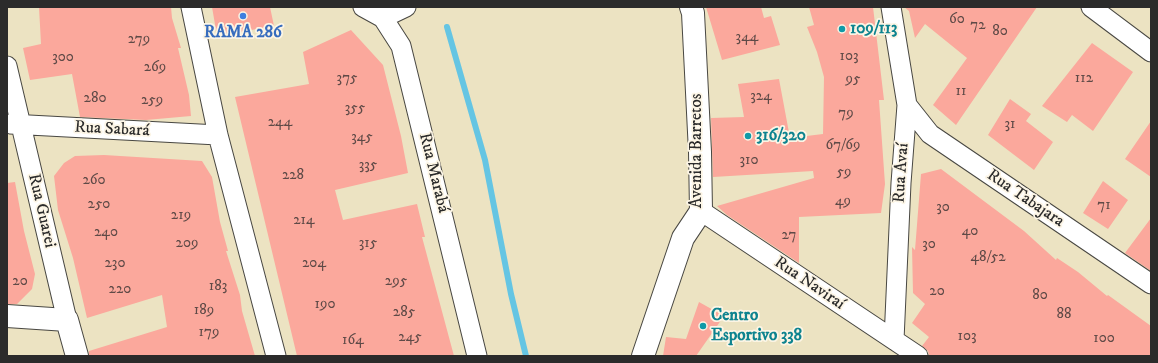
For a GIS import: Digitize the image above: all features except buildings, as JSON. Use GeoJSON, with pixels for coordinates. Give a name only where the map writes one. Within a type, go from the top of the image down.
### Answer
{"type":"FeatureCollection","features":[{"type":"Feature","properties":{"kind":"street"},"geometry":{"type":"LineString","coordinates":[[191,7],[218,135],[276,356]]}},
{"type":"Feature","properties":{"kind":"street","name":"Rua Marabá"},"geometry":{"type":"LineString","coordinates":[[363,7],[383,18],[401,46],[477,356]]}},
{"type":"Feature","properties":{"kind":"street"},"geometry":{"type":"LineString","coordinates":[[383,18],[406,7]]}},
{"type":"Feature","properties":{"kind":"street","name":"Avenida Barretos"},"geometry":{"type":"LineString","coordinates":[[643,356],[683,238],[701,211],[700,152],[693,13],[691,7]]}},
{"type":"Feature","properties":{"kind":"street","name":"Rua Avaí"},"geometry":{"type":"LineString","coordinates":[[891,7],[907,105],[901,183],[894,340]]}},
{"type":"Feature","properties":{"kind":"street"},"geometry":{"type":"LineString","coordinates":[[1091,7],[1151,52]]}},
{"type":"Feature","properties":{"kind":"street","name":"Rua Guarei"},"geometry":{"type":"LineString","coordinates":[[7,66],[14,124],[76,356]]}},
{"type":"Feature","properties":{"kind":"street","name":"Rua Tabajara"},"geometry":{"type":"LineString","coordinates":[[907,105],[930,134],[1151,284]]}},
{"type":"Feature","properties":{"kind":"street","name":"Rua Sabará"},"geometry":{"type":"LineString","coordinates":[[14,124],[218,135]]}},
{"type":"Feature","properties":{"kind":"street","name":"Rua Naviraí"},"geometry":{"type":"LineString","coordinates":[[701,211],[918,356]]}},
{"type":"Feature","properties":{"kind":"street"},"geometry":{"type":"LineString","coordinates":[[7,316],[67,320]]}},
{"type":"Feature","properties":{"kind":"waterway"},"geometry":{"type":"LineString","coordinates":[[447,27],[485,160],[511,294],[526,356]]}},
{"type":"Feature","properties":{"kind":"place","name":"RAMA 286"},"geometry":{"type":"Point","coordinates":[243,16]}},
{"type":"Feature","properties":{"kind":"place","name":"109/113"},"geometry":{"type":"Point","coordinates":[842,29]}},
{"type":"Feature","properties":{"kind":"place","name":"316/320"},"geometry":{"type":"Point","coordinates":[748,136]}},
{"type":"Feature","properties":{"kind":"place","name":"Centro Esportivo 338"},"geometry":{"type":"Point","coordinates":[703,326]}}]}
